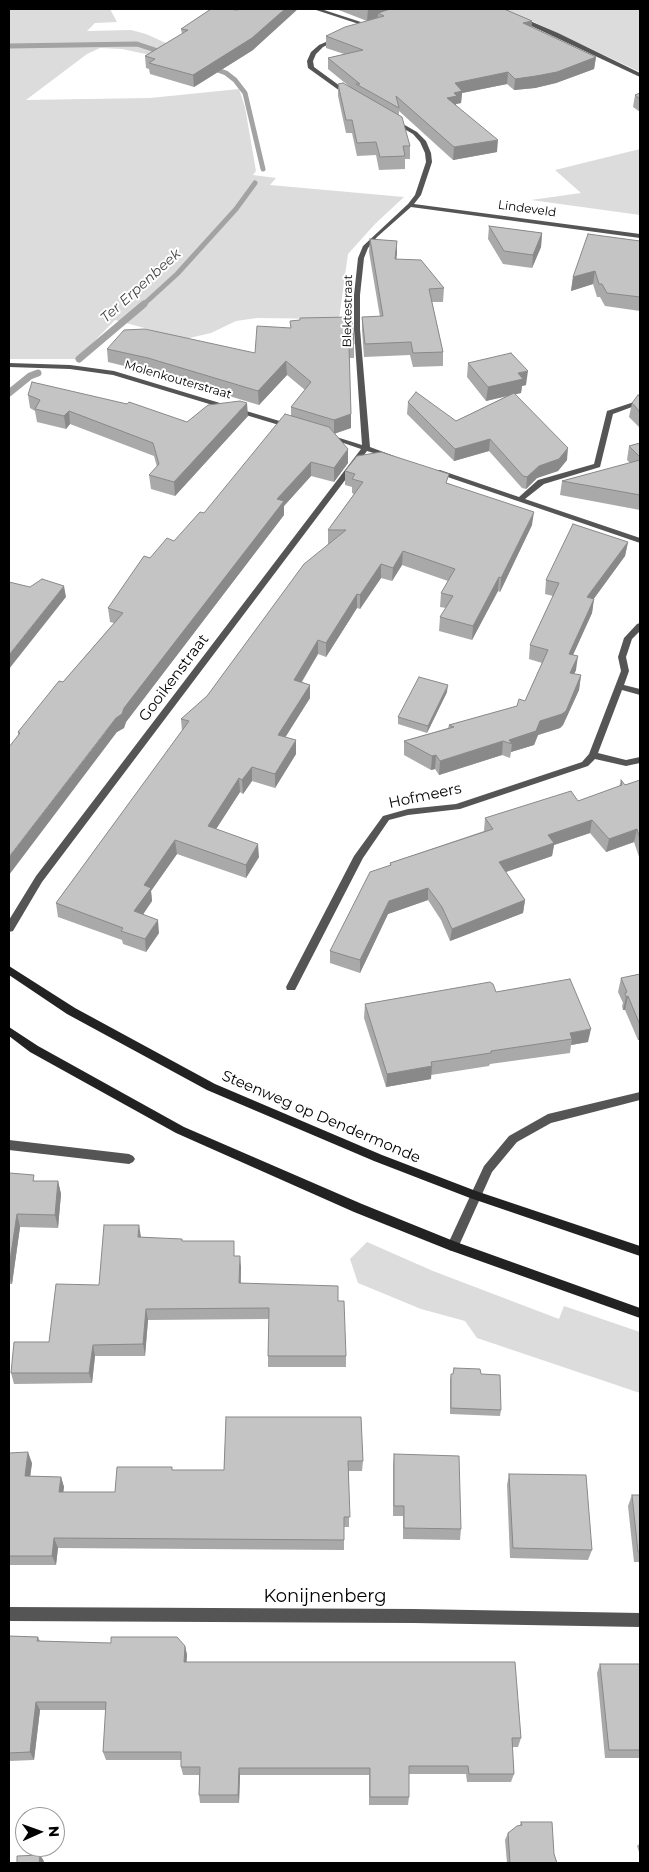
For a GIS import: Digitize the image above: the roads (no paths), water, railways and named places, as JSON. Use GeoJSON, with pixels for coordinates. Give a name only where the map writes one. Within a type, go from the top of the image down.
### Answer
{"type":"FeatureCollection","features":[{"type":"Feature","properties":{"kind":"main road","name":"Steenweg op Dendermonde"},"geometry":{"type":"LineString","coordinates":[[9,970],[71,1011],[211,1087],[378,1158],[474,1195],[640,1251]]}},
{"type":"Feature","properties":{"kind":"main road"},"geometry":{"type":"LineString","coordinates":[[9,1032],[34,1049],[180,1130],[358,1208],[453,1246],[640,1313]]}},
{"type":"Feature","properties":{"kind":"street"},"geometry":{"type":"LineString","coordinates":[[316,9],[367,25]]}},
{"type":"Feature","properties":{"kind":"street"},"geometry":{"type":"LineString","coordinates":[[498,9],[556,34],[640,75]]}},
{"type":"Feature","properties":{"kind":"street"},"geometry":{"type":"LineString","coordinates":[[359,29],[375,23]]}},
{"type":"Feature","properties":{"kind":"street"},"geometry":{"type":"LineString","coordinates":[[343,36],[316,49],[310,61],[311,68],[353,98]]}},
{"type":"Feature","properties":{"kind":"street","name":"Blektestraat"},"geometry":{"type":"LineString","coordinates":[[366,448],[357,329],[357,295],[361,258],[365,247],[418,195],[427,173],[429,162],[428,153],[423,141],[415,133],[384,116]]}},
{"type":"Feature","properties":{"kind":"street","name":"Lindeveld"},"geometry":{"type":"LineString","coordinates":[[410,204],[640,236]]}},
{"type":"Feature","properties":{"kind":"street","name":"Molenkouterstraat"},"geometry":{"type":"LineString","coordinates":[[9,366],[70,367],[114,373],[302,429]]}},
{"type":"Feature","properties":{"kind":"street"},"geometry":{"type":"LineString","coordinates":[[520,500],[541,482],[597,464],[610,413],[640,402]]}},
{"type":"Feature","properties":{"kind":"street"},"geometry":{"type":"LineString","coordinates":[[320,434],[403,460]]}},
{"type":"Feature","properties":{"kind":"street","name":"Gooikenstraat"},"geometry":{"type":"LineString","coordinates":[[9,928],[39,879],[366,448]]}},
{"type":"Feature","properties":{"kind":"street"},"geometry":{"type":"LineString","coordinates":[[430,470],[640,541]]}},
{"type":"Feature","properties":{"kind":"street"},"geometry":{"type":"LineString","coordinates":[[640,626],[628,638],[622,657],[625,672],[593,755],[626,762],[640,760]]}},
{"type":"Feature","properties":{"kind":"street"},"geometry":{"type":"LineString","coordinates":[[619,686],[640,692]]}},
{"type":"Feature","properties":{"kind":"street","name":"Hofmeers"},"geometry":{"type":"LineString","coordinates":[[291,987],[359,856],[386,818],[408,812],[456,807],[585,764],[593,755]]}},
{"type":"Feature","properties":{"kind":"street"},"geometry":{"type":"LineString","coordinates":[[453,1246],[474,1195],[488,1169],[513,1139],[548,1119],[640,1096]]}},
{"type":"Feature","properties":{"kind":"street"},"geometry":{"type":"LineString","coordinates":[[9,1145],[129,1159]]}},
{"type":"Feature","properties":{"kind":"street","name":"Konijnenberg"},"geometry":{"type":"LineString","coordinates":[[9,1614],[414,1616],[640,1620]]}},
{"type":"Feature","properties":{"kind":"waterway","name":"Ter Erpenbeek"},"geometry":{"type":"LineString","coordinates":[[9,46],[137,44],[167,54]]}},
{"type":"Feature","properties":{"kind":"waterway","name":"Ter Erpenbeek"},"geometry":{"type":"LineString","coordinates":[[209,67],[226,73],[235,80],[245,93],[263,169]]}},
{"type":"Feature","properties":{"kind":"waterway","name":"Ter Erpenbeek"},"geometry":{"type":"LineString","coordinates":[[143,305],[177,274],[236,209],[255,183]]}},
{"type":"Feature","properties":{"kind":"waterway","name":"Ter Erpenbeek"},"geometry":{"type":"LineString","coordinates":[[79,359],[144,304]]}},
{"type":"Feature","properties":{"kind":"waterway","name":"Ter Erpenbeek"},"geometry":{"type":"LineString","coordinates":[[9,393],[30,376],[38,373]]}}]}
